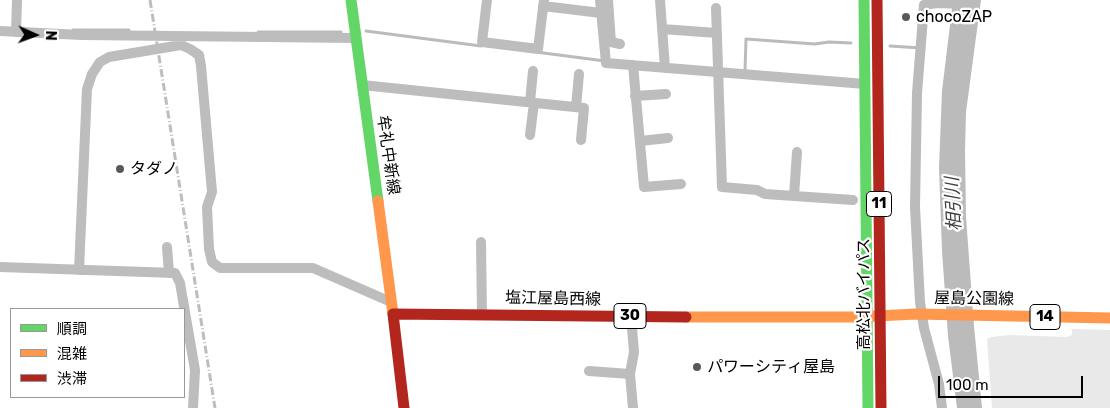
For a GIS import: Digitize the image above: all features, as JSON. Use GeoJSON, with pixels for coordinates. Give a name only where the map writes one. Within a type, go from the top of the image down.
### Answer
{"type":"FeatureCollection","features":[{"type":"Feature","properties":{"kind":"main road","name":"牟礼中新線"},"geometry":{"type":"LineString","coordinates":[[351,0],[393,314]]}},
{"type":"Feature","properties":{"kind":"main road","name":"高松北バイパス"},"geometry":{"type":"LineString","coordinates":[[864,0],[868,408]]}},
{"type":"Feature","properties":{"kind":"main road","name":"高松北バイパス"},"geometry":{"type":"LineString","coordinates":[[877,0],[881,408]]}},
{"type":"Feature","properties":{"kind":"main road","name":"塩江屋島西線"},"geometry":{"type":"LineString","coordinates":[[393,314],[857,317],[867,315]]}},
{"type":"Feature","properties":{"kind":"main road"},"geometry":{"type":"LineString","coordinates":[[393,314],[404,408]]}},
{"type":"Feature","properties":{"kind":"main road","name":"屋島公園線"},"geometry":{"type":"LineString","coordinates":[[867,315],[932,314],[1110,318]]}},
{"type":"Feature","properties":{"kind":"street"},"geometry":{"type":"LineString","coordinates":[[16,29],[17,0]]}},
{"type":"Feature","properties":{"kind":"street"},"geometry":{"type":"LineString","coordinates":[[488,0],[482,42],[538,49],[544,3],[602,13]]}},
{"type":"Feature","properties":{"kind":"street"},"geometry":{"type":"LineString","coordinates":[[600,0],[606,63],[865,84]]}},
{"type":"Feature","properties":{"kind":"street"},"geometry":{"type":"LineString","coordinates":[[608,0],[611,42],[620,44]]}},
{"type":"Feature","properties":{"kind":"street"},"geometry":{"type":"LineString","coordinates":[[660,0],[665,68]]}},
{"type":"Feature","properties":{"kind":"street"},"geometry":{"type":"LineString","coordinates":[[716,8],[722,188],[757,190],[765,194],[853,200]]}},
{"type":"Feature","properties":{"kind":"street"},"geometry":{"type":"LineString","coordinates":[[0,31],[16,29],[233,38],[356,38]]}},
{"type":"Feature","properties":{"kind":"street"},"geometry":{"type":"LineString","coordinates":[[662,29],[717,33]]}},
{"type":"Feature","properties":{"kind":"street"},"geometry":{"type":"LineString","coordinates":[[79,270],[87,89],[92,74],[100,62],[109,57],[181,46],[199,55],[201,66],[212,192],[207,208],[209,249],[212,262],[220,268],[313,268],[391,302]]}},
{"type":"Feature","properties":{"kind":"street"},"geometry":{"type":"LineString","coordinates":[[632,65],[644,188],[682,184]]}},
{"type":"Feature","properties":{"kind":"street"},"geometry":{"type":"LineString","coordinates":[[530,136],[533,71]]}},
{"type":"Feature","properties":{"kind":"street"},"geometry":{"type":"LineString","coordinates":[[576,107],[579,74]]}},
{"type":"Feature","properties":{"kind":"street"},"geometry":{"type":"LineString","coordinates":[[362,85],[584,108],[581,140]]}},
{"type":"Feature","properties":{"kind":"street"},"geometry":{"type":"LineString","coordinates":[[635,96],[666,94]]}},
{"type":"Feature","properties":{"kind":"street"},"geometry":{"type":"LineString","coordinates":[[640,142],[668,138]]}},
{"type":"Feature","properties":{"kind":"street"},"geometry":{"type":"LineString","coordinates":[[794,196],[797,152]]}},
{"type":"Feature","properties":{"kind":"street"},"geometry":{"type":"LineString","coordinates":[[481,242],[482,315]]}},
{"type":"Feature","properties":{"kind":"street"},"geometry":{"type":"LineString","coordinates":[[168,247],[169,273]]}},
{"type":"Feature","properties":{"kind":"street"},"geometry":{"type":"LineString","coordinates":[[0,267],[175,273],[180,284],[184,308]]}},
{"type":"Feature","properties":{"kind":"street"},"geometry":{"type":"LineString","coordinates":[[185,313],[195,370],[194,408]]}},
{"type":"Feature","properties":{"kind":"street"},"geometry":{"type":"LineString","coordinates":[[631,316],[634,352],[630,374],[633,408]]}},
{"type":"Feature","properties":{"kind":"street"},"geometry":{"type":"LineString","coordinates":[[589,371],[630,374]]}},
{"type":"Feature","properties":{"kind":"shaded area"},"geometry":{"type":"Polygon","coordinates":[[[1072,329],[1110,330],[1110,408],[992,408],[987,339],[1010,335],[1067,337],[1072,335],[1072,329]]]}},
{"type":"Feature","properties":{"kind":"water","name":"相引川"},"geometry":{"type":"Polygon","coordinates":[[[953,0],[981,0],[966,112],[965,151],[966,217],[982,408],[957,408],[948,336],[939,167],[942,91],[953,0]]]}},
{"type":"Feature","properties":{"kind":"waterway"},"geometry":{"type":"LineString","coordinates":[[942,408],[939,384],[924,328],[920,302],[915,207],[917,93],[924,5],[937,3],[965,4]]}},
{"type":"Feature","properties":{"kind":"waterway"},"geometry":{"type":"LineString","coordinates":[[73,30],[129,30]]}},
{"type":"Feature","properties":{"kind":"waterway"},"geometry":{"type":"LineString","coordinates":[[366,31],[481,46]]}},
{"type":"Feature","properties":{"kind":"waterway"},"geometry":{"type":"LineString","coordinates":[[258,32],[341,32]]}},
{"type":"Feature","properties":{"kind":"waterway"},"geometry":{"type":"LineString","coordinates":[[743,71],[745,71],[746,39],[815,44],[829,42],[851,43]]}},
{"type":"Feature","properties":{"kind":"waterway"},"geometry":{"type":"LineString","coordinates":[[890,46],[921,48]]}},
{"type":"Feature","properties":{"kind":"waterway"},"geometry":{"type":"LineString","coordinates":[[536,52],[605,61]]}},
{"type":"Feature","properties":{"kind":"railway"},"geometry":{"type":"LineString","coordinates":[[150,0],[215,408]]}},
{"type":"Feature","properties":{"kind":"traffic: fast"},"geometry":{"type":"LineString","coordinates":[[351,0],[378,201]]}},
{"type":"Feature","properties":{"kind":"traffic: fast"},"geometry":{"type":"LineString","coordinates":[[864,0],[868,408]]}},
{"type":"Feature","properties":{"kind":"traffic: slow"},"geometry":{"type":"LineString","coordinates":[[378,201],[393,314]]}},
{"type":"Feature","properties":{"kind":"traffic: slow"},"geometry":{"type":"LineString","coordinates":[[686,317],[857,317],[916,314],[1110,318]]}},
{"type":"Feature","properties":{"kind":"traffic: jam"},"geometry":{"type":"LineString","coordinates":[[877,0],[881,408]]}},
{"type":"Feature","properties":{"kind":"traffic: jam"},"geometry":{"type":"LineString","coordinates":[[404,408],[393,314],[686,317]]}},
{"type":"Feature","properties":{"kind":"place","name":"chocoZAP"},"geometry":{"type":"Point","coordinates":[906,17]}},
{"type":"Feature","properties":{"kind":"place","name":"タダノ"},"geometry":{"type":"Point","coordinates":[120,169]}},
{"type":"Feature","properties":{"kind":"place","name":"パワーシティ屋島"},"geometry":{"type":"Point","coordinates":[697,367]}}]}
